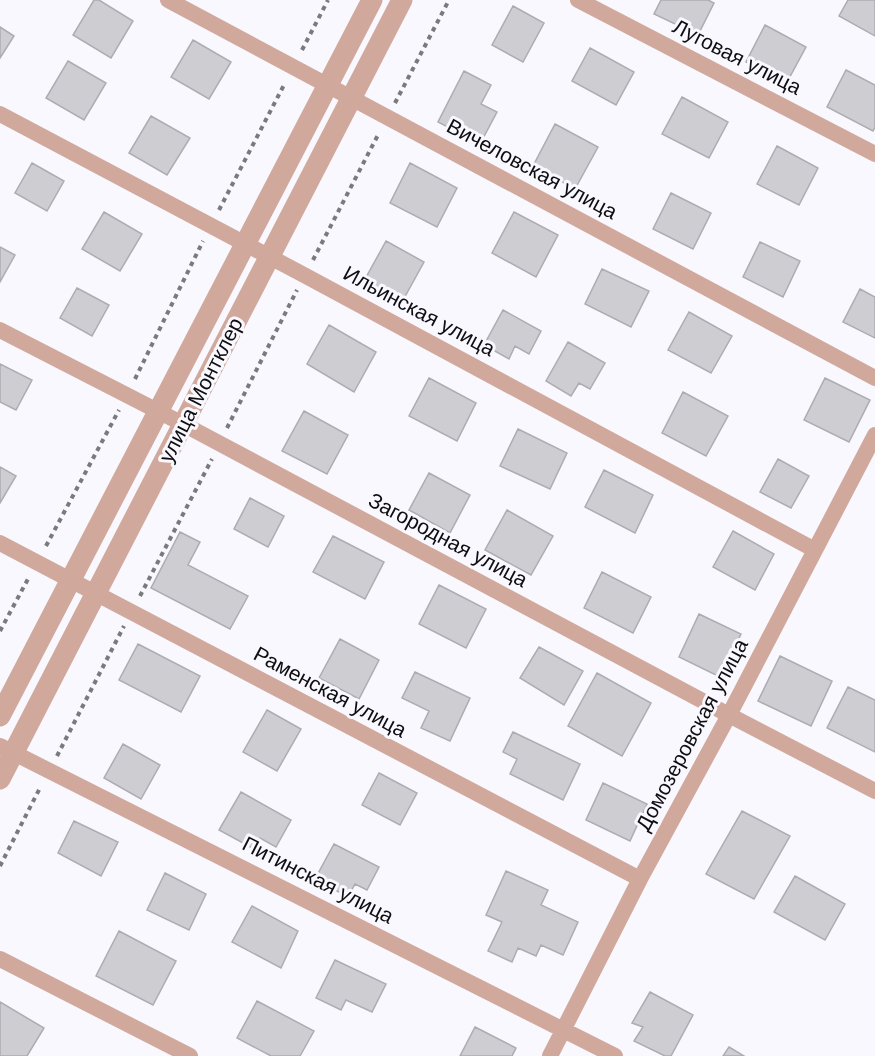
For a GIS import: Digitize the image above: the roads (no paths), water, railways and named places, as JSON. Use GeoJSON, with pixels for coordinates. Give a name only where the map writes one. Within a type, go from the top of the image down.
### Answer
{"type":"FeatureCollection","features":[{"type":"Feature","properties":{"kind":"street","name":"Вичеловская улица"},"geometry":{"type":"LineString","coordinates":[[168,0],[875,378]]}},
{"type":"Feature","properties":{"kind":"street","name":"улица Монтклер"},"geometry":{"type":"LineString","coordinates":[[0,716],[372,0]]}},
{"type":"Feature","properties":{"kind":"street","name":"улица Монтклер"},"geometry":{"type":"LineString","coordinates":[[0,779],[7,749],[96,594],[402,0]]}},
{"type":"Feature","properties":{"kind":"street","name":"Луговая улица"},"geometry":{"type":"LineString","coordinates":[[578,0],[875,154]]}},
{"type":"Feature","properties":{"kind":"street","name":"Ильинская улица"},"geometry":{"type":"LineString","coordinates":[[0,114],[815,550]]}},
{"type":"Feature","properties":{"kind":"street","name":"Загородная улица"},"geometry":{"type":"LineString","coordinates":[[0,330],[183,424],[875,791]]}},
{"type":"Feature","properties":{"kind":"street","name":"Домозеровская улица"},"geometry":{"type":"LineString","coordinates":[[550,1056],[640,879],[729,715],[875,435]]}},
{"type":"Feature","properties":{"kind":"street","name":"Раменская улица"},"geometry":{"type":"LineString","coordinates":[[0,543],[640,879]]}},
{"type":"Feature","properties":{"kind":"street","name":"Питинская улица"},"geometry":{"type":"LineString","coordinates":[[7,749],[615,1056]]}},
{"type":"Feature","properties":{"kind":"street"},"geometry":{"type":"LineString","coordinates":[[0,959],[190,1056]]}}]}
